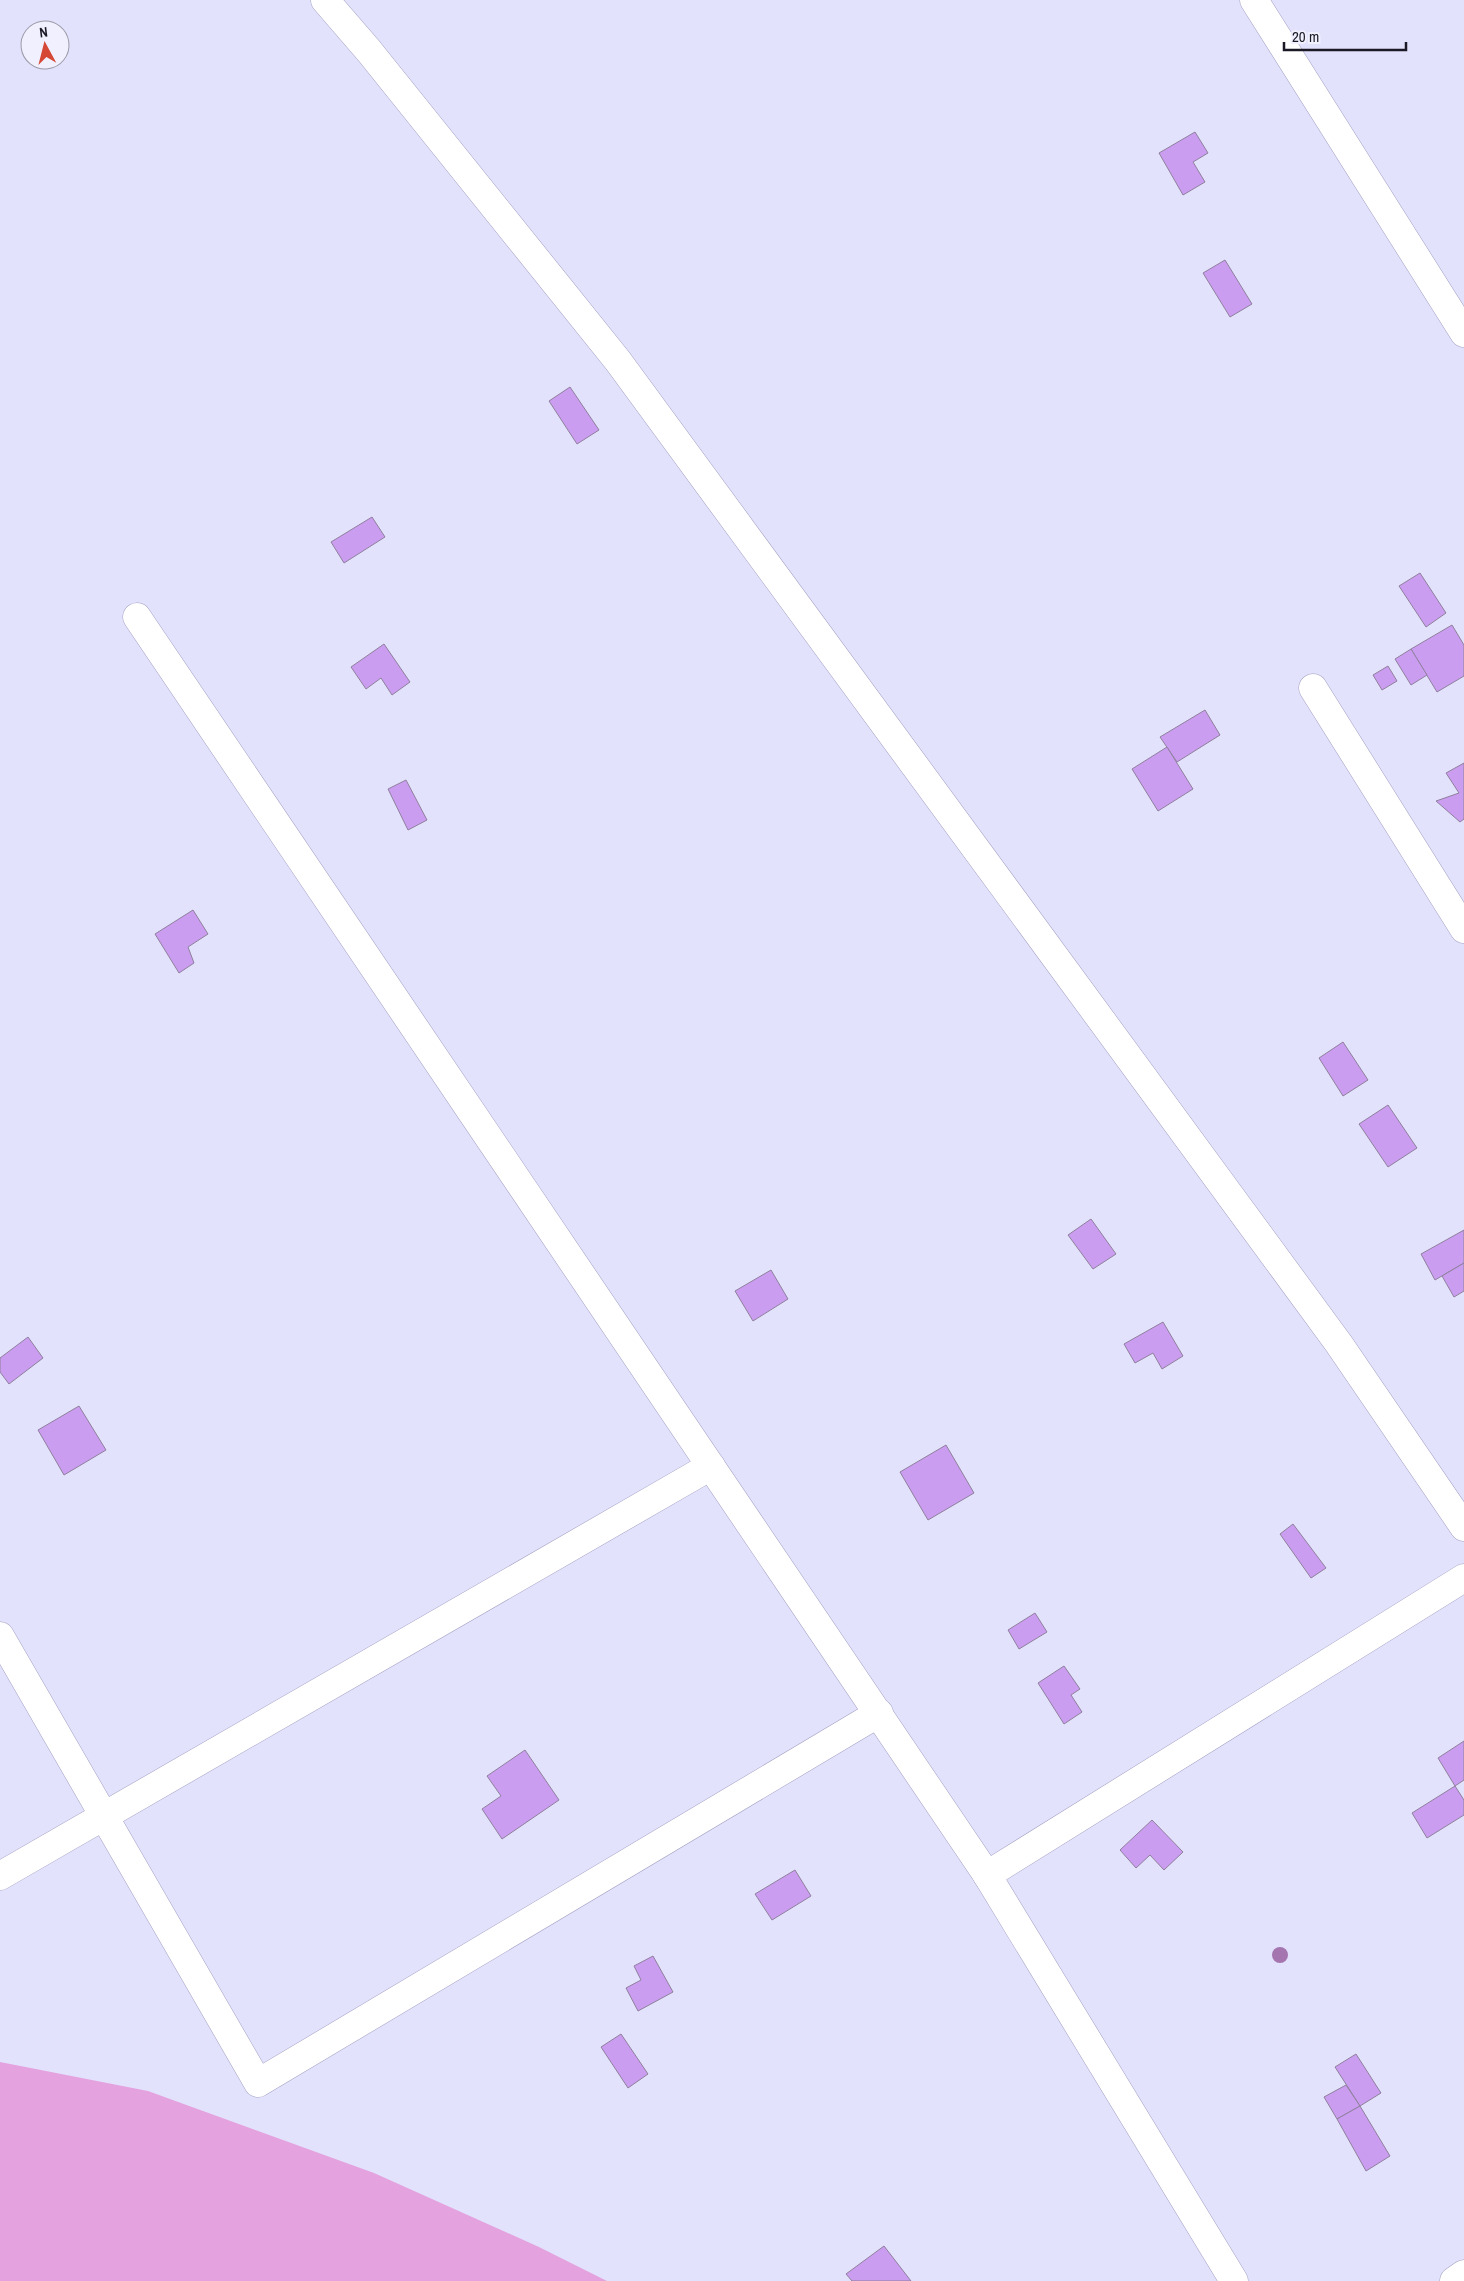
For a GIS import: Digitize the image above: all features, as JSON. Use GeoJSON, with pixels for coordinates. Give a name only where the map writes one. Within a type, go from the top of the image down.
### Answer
{"type":"FeatureCollection","features":[{"type":"Feature","properties":{"kind":"street"},"geometry":{"type":"LineString","coordinates":[[325,0],[369,51],[618,362],[1339,1344],[1464,1527]]}},
{"type":"Feature","properties":{"kind":"street"},"geometry":{"type":"LineString","coordinates":[[1254,0],[1464,333]]}},
{"type":"Feature","properties":{"kind":"street"},"geometry":{"type":"LineString","coordinates":[[137,617],[987,1875],[1234,2281]]}},
{"type":"Feature","properties":{"kind":"street"},"geometry":{"type":"LineString","coordinates":[[1313,688],[1464,929]]}},
{"type":"Feature","properties":{"kind":"street"},"geometry":{"type":"LineString","coordinates":[[0,1876],[711,1466]]}},
{"type":"Feature","properties":{"kind":"street"},"geometry":{"type":"LineString","coordinates":[[987,1875],[1464,1578]]}},
{"type":"Feature","properties":{"kind":"street"},"geometry":{"type":"LineString","coordinates":[[0,1636],[258,2083],[879,1714]]}},
{"type":"Feature","properties":{"kind":"street"},"geometry":{"type":"LineString","coordinates":[[1454,2281],[1464,2274]]}},
{"type":"Feature","properties":{"kind":"shaded area"},"geometry":{"type":"Polygon","coordinates":[[[0,2062],[148,2091],[374,2173],[539,2247],[607,2281],[0,2281],[0,2062]]]}},
{"type":"Feature","properties":{"kind":"building"},"geometry":{"type":"Polygon","coordinates":[[[1195,132],[1208,153],[1193,162],[1205,182],[1183,195],[1159,153],[1195,132]]]}},
{"type":"Feature","properties":{"kind":"building"},"geometry":{"type":"Polygon","coordinates":[[[1225,260],[1252,304],[1230,317],[1203,273],[1225,260]]]}},
{"type":"Feature","properties":{"kind":"building"},"geometry":{"type":"Polygon","coordinates":[[[570,387],[599,430],[577,444],[549,401],[570,387]]]}},
{"type":"Feature","properties":{"kind":"building"},"geometry":{"type":"Polygon","coordinates":[[[372,517],[385,537],[344,563],[331,542],[372,517]]]}},
{"type":"Feature","properties":{"kind":"building"},"geometry":{"type":"Polygon","coordinates":[[[1420,573],[1446,613],[1426,627],[1399,586],[1420,573]]]}},
{"type":"Feature","properties":{"kind":"building"},"geometry":{"type":"Polygon","coordinates":[[[1452,625],[1464,645],[1464,676],[1437,692],[1411,649],[1452,625]]]}},
{"type":"Feature","properties":{"kind":"building"},"geometry":{"type":"Polygon","coordinates":[[[384,644],[410,682],[392,695],[381,678],[366,689],[351,667],[384,644]]]}},
{"type":"Feature","properties":{"kind":"building"},"geometry":{"type":"Polygon","coordinates":[[[1411,649],[1427,675],[1411,685],[1395,659],[1411,649]]]}},
{"type":"Feature","properties":{"kind":"building"},"geometry":{"type":"Polygon","coordinates":[[[1388,666],[1397,681],[1382,690],[1373,675],[1388,666]]]}},
{"type":"Feature","properties":{"kind":"building"},"geometry":{"type":"Polygon","coordinates":[[[1205,710],[1220,735],[1177,762],[1160,737],[1205,710]]]}},
{"type":"Feature","properties":{"kind":"building"},"geometry":{"type":"Polygon","coordinates":[[[1167,747],[1193,789],[1158,811],[1132,769],[1167,747]]]}},
{"type":"Feature","properties":{"kind":"building"},"geometry":{"type":"Polygon","coordinates":[[[1464,763],[1464,819],[1460,822],[1436,801],[1459,793],[1446,773],[1464,763]]]}},
{"type":"Feature","properties":{"kind":"building"},"geometry":{"type":"Polygon","coordinates":[[[406,780],[427,820],[408,830],[388,789],[406,780]]]}},
{"type":"Feature","properties":{"kind":"building"},"geometry":{"type":"Polygon","coordinates":[[[193,910],[208,934],[188,947],[194,963],[179,973],[155,934],[193,910]]]}},
{"type":"Feature","properties":{"kind":"building"},"geometry":{"type":"Polygon","coordinates":[[[1343,1042],[1368,1080],[1343,1096],[1319,1058],[1343,1042]]]}},
{"type":"Feature","properties":{"kind":"building"},"geometry":{"type":"Polygon","coordinates":[[[1388,1105],[1417,1148],[1388,1167],[1359,1124],[1388,1105]]]}},
{"type":"Feature","properties":{"kind":"building"},"geometry":{"type":"Polygon","coordinates":[[[1091,1219],[1116,1254],[1093,1269],[1068,1235],[1091,1219]]]}},
{"type":"Feature","properties":{"kind":"building"},"geometry":{"type":"Polygon","coordinates":[[[1464,1230],[1464,1263],[1435,1280],[1421,1254],[1464,1230]]]}},
{"type":"Feature","properties":{"kind":"building"},"geometry":{"type":"Polygon","coordinates":[[[1464,1263],[1464,1291],[1454,1297],[1442,1276],[1464,1263]]]}},
{"type":"Feature","properties":{"kind":"building"},"geometry":{"type":"Polygon","coordinates":[[[771,1270],[788,1299],[753,1321],[735,1291],[771,1270]]]}},
{"type":"Feature","properties":{"kind":"building"},"geometry":{"type":"Polygon","coordinates":[[[1163,1322],[1183,1356],[1162,1369],[1153,1353],[1135,1363],[1124,1344],[1163,1322]]]}},
{"type":"Feature","properties":{"kind":"building"},"geometry":{"type":"Polygon","coordinates":[[[28,1337],[43,1358],[9,1384],[0,1372],[0,1358],[28,1337]]]}},
{"type":"Feature","properties":{"kind":"building"},"geometry":{"type":"Polygon","coordinates":[[[79,1406],[106,1450],[64,1475],[38,1430],[79,1406]]]}},
{"type":"Feature","properties":{"kind":"building"},"geometry":{"type":"Polygon","coordinates":[[[946,1445],[974,1493],[928,1520],[900,1472],[946,1445]]]}},
{"type":"Feature","properties":{"kind":"building"},"geometry":{"type":"Polygon","coordinates":[[[1293,1524],[1326,1568],[1311,1578],[1280,1534],[1293,1524]]]}},
{"type":"Feature","properties":{"kind":"building"},"geometry":{"type":"Polygon","coordinates":[[[1035,1613],[1047,1632],[1019,1649],[1008,1630],[1035,1613]]]}},
{"type":"Feature","properties":{"kind":"building"},"geometry":{"type":"Polygon","coordinates":[[[1064,1666],[1080,1689],[1071,1695],[1082,1712],[1064,1724],[1038,1683],[1064,1666]]]}},
{"type":"Feature","properties":{"kind":"building"},"geometry":{"type":"Polygon","coordinates":[[[1464,1741],[1464,1780],[1455,1786],[1438,1758],[1464,1741]]]}},
{"type":"Feature","properties":{"kind":"building"},"geometry":{"type":"Polygon","coordinates":[[[525,1750],[559,1800],[502,1839],[482,1809],[501,1796],[487,1776],[525,1750]]]}},
{"type":"Feature","properties":{"kind":"building"},"geometry":{"type":"Polygon","coordinates":[[[1455,1786],[1464,1800],[1464,1815],[1427,1838],[1412,1813],[1455,1786]]]}},
{"type":"Feature","properties":{"kind":"building"},"geometry":{"type":"Polygon","coordinates":[[[1152,1820],[1183,1852],[1164,1870],[1150,1855],[1136,1868],[1120,1850],[1152,1820]]]}},
{"type":"Feature","properties":{"kind":"building"},"geometry":{"type":"Polygon","coordinates":[[[795,1870],[811,1896],[772,1920],[755,1894],[795,1870]]]}},
{"type":"Feature","properties":{"kind":"building"},"geometry":{"type":"Polygon","coordinates":[[[653,1956],[673,1992],[638,2011],[626,1988],[641,1980],[634,1966],[653,1956]]]}},
{"type":"Feature","properties":{"kind":"building"},"geometry":{"type":"Polygon","coordinates":[[[621,2034],[648,2074],[628,2088],[601,2047],[621,2034]]]}},
{"type":"Feature","properties":{"kind":"building"},"geometry":{"type":"Polygon","coordinates":[[[1356,2054],[1381,2093],[1360,2106],[1335,2067],[1356,2054]]]}},
{"type":"Feature","properties":{"kind":"building"},"geometry":{"type":"Polygon","coordinates":[[[1346,2085],[1360,2106],[1337,2119],[1324,2097],[1346,2085]]]}},
{"type":"Feature","properties":{"kind":"building"},"geometry":{"type":"Polygon","coordinates":[[[1360,2106],[1390,2156],[1366,2171],[1337,2119],[1360,2106]]]}},
{"type":"Feature","properties":{"kind":"building"},"geometry":{"type":"Polygon","coordinates":[[[884,2246],[911,2281],[852,2281],[846,2274],[884,2246]]]}}]}
